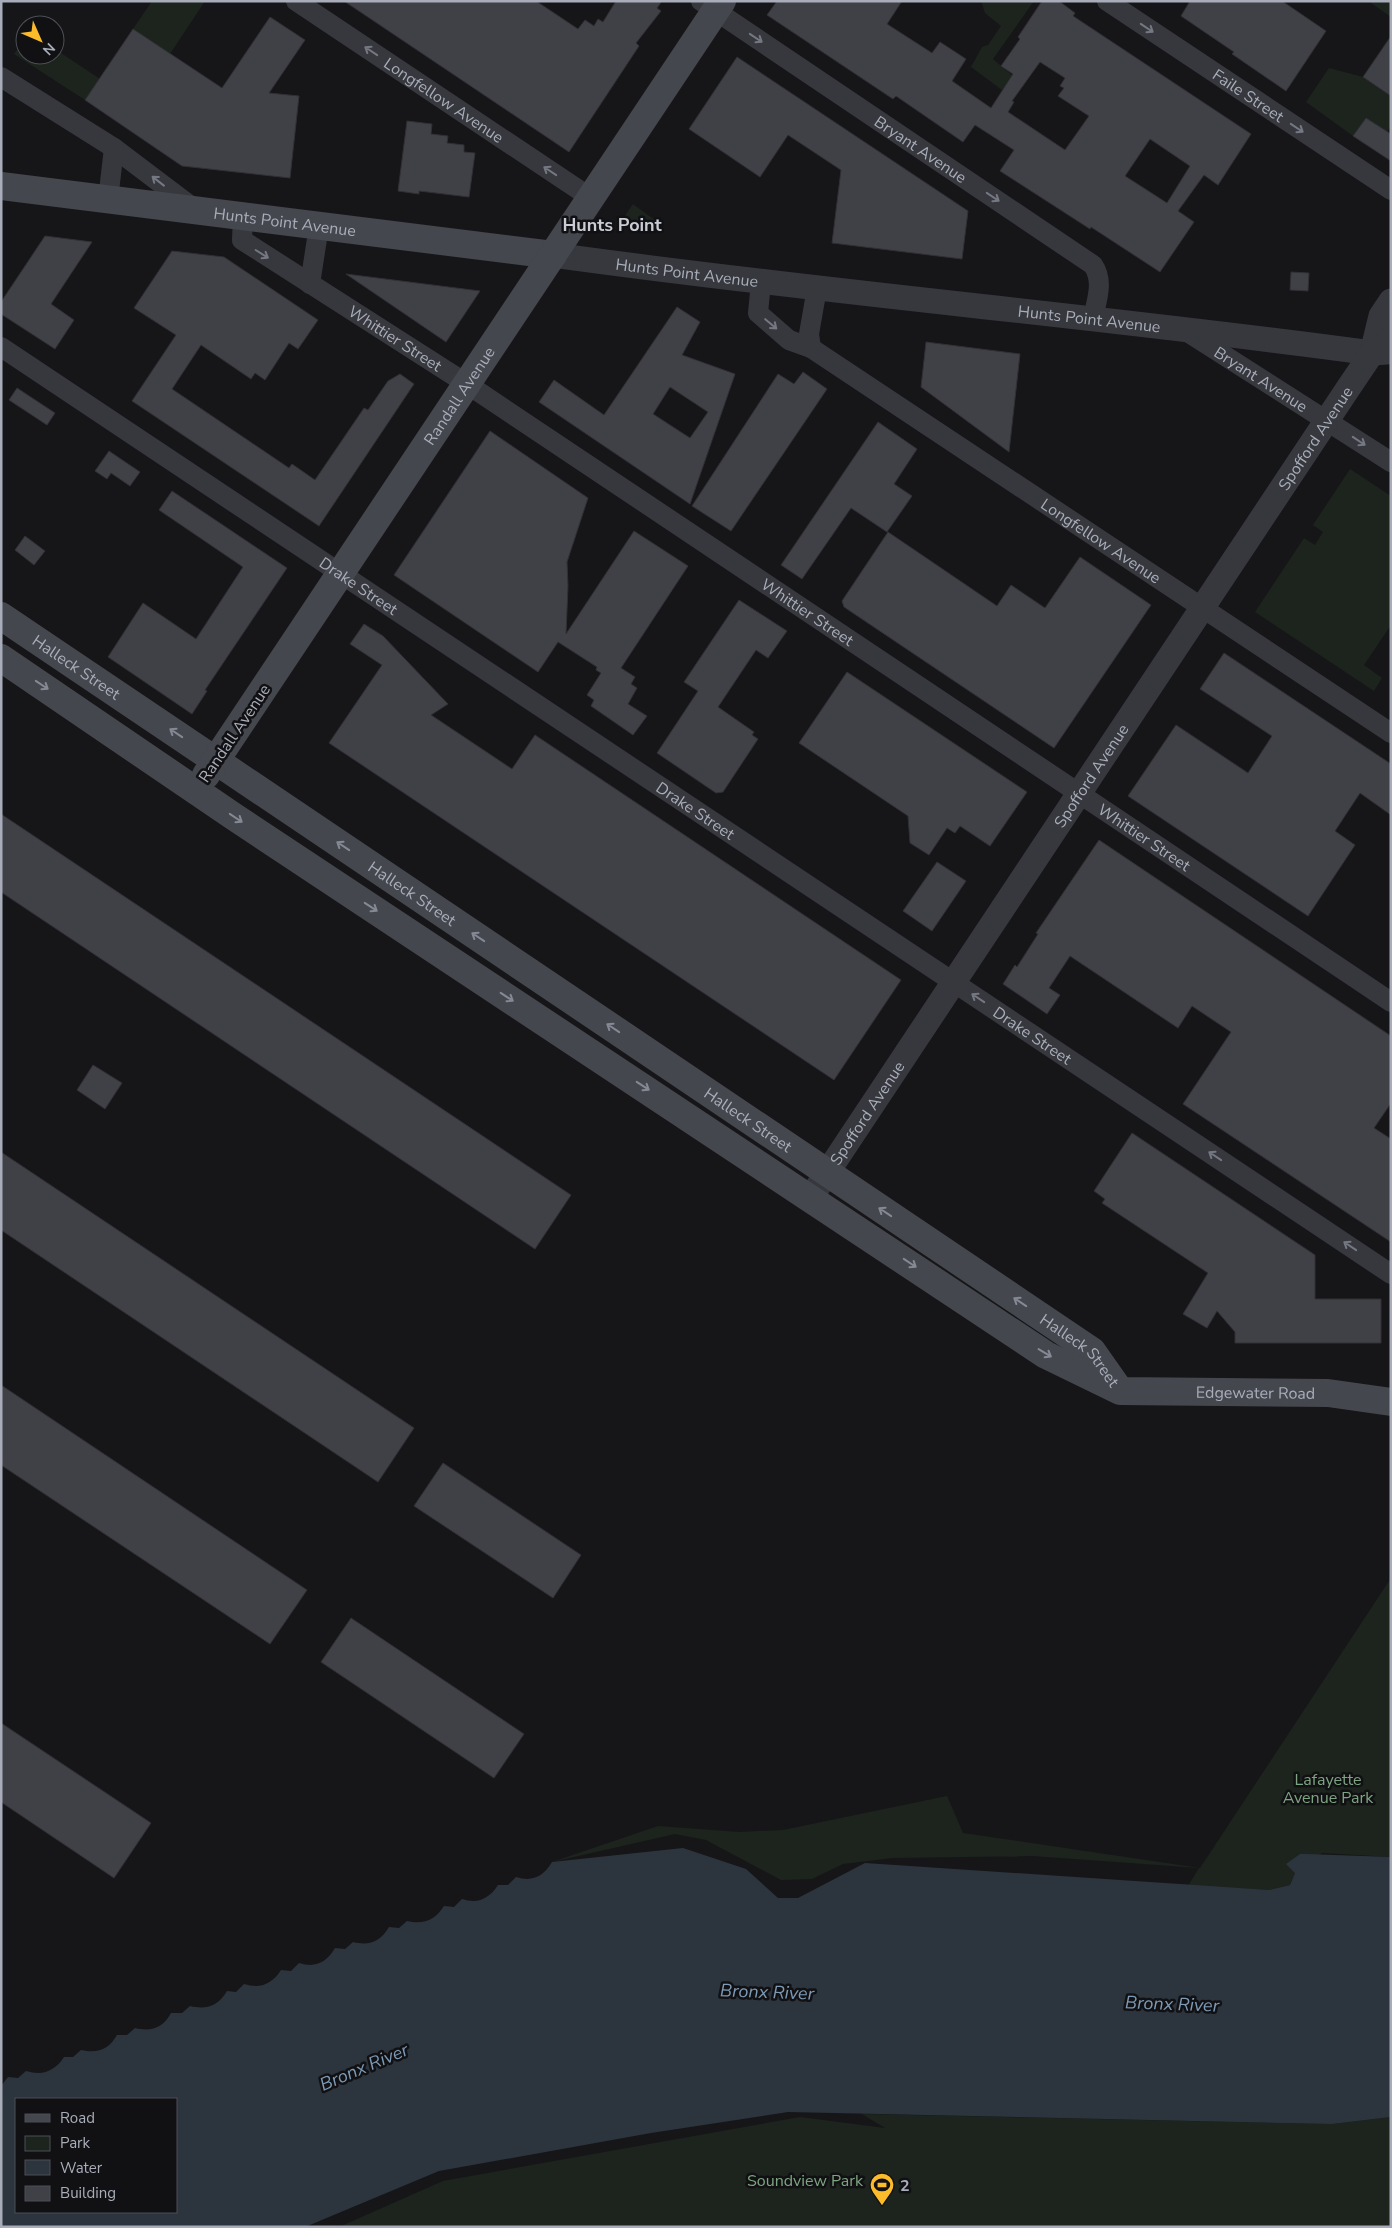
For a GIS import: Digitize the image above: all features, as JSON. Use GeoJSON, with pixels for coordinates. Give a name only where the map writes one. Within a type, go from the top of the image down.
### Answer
{"type":"FeatureCollection","features":[{"type":"Feature","properties":{"kind":"main road","name":"Randall Avenue"},"geometry":{"type":"LineString","coordinates":[[196,790],[591,198],[713,4]]}},
{"type":"Feature","properties":{"kind":"main road","name":"Hunts Point Avenue"},"geometry":{"type":"LineString","coordinates":[[1,186],[553,255]]}},
{"type":"Feature","properties":{"kind":"main road","name":"Halleck Street"},"geometry":{"type":"LineString","coordinates":[[1,616],[1092,1351],[1120,1391]]}},
{"type":"Feature","properties":{"kind":"main road","name":"Halleck Street"},"geometry":{"type":"LineString","coordinates":[[1,658],[196,790],[1046,1355],[1120,1391]]}},
{"type":"Feature","properties":{"kind":"main road","name":"Edgewater Road"},"geometry":{"type":"LineString","coordinates":[[1120,1391],[1328,1393],[1391,1402]]}},
{"type":"Feature","properties":{"kind":"street","name":"Longfellow Avenue"},"geometry":{"type":"LineString","coordinates":[[296,1],[591,198]]}},
{"type":"Feature","properties":{"kind":"street","name":"Faile Street"},"geometry":{"type":"LineString","coordinates":[[1107,1],[1391,190]]}},
{"type":"Feature","properties":{"kind":"street","name":"Bryant Avenue"},"geometry":{"type":"LineString","coordinates":[[713,4],[1093,265],[1098,272],[1100,281],[1093,318]]}},
{"type":"Feature","properties":{"kind":"street"},"geometry":{"type":"LineString","coordinates":[[1,77],[114,148],[196,211]]}},
{"type":"Feature","properties":{"kind":"street"},"geometry":{"type":"LineString","coordinates":[[108,200],[114,148]]}},
{"type":"Feature","properties":{"kind":"street","name":"Whittier Street"},"geometry":{"type":"LineString","coordinates":[[243,216],[242,240],[467,384],[1391,1002]]}},
{"type":"Feature","properties":{"kind":"street"},"geometry":{"type":"LineString","coordinates":[[310,284],[319,226]]}},
{"type":"Feature","properties":{"kind":"street","name":"Hunts Point Avenue"},"geometry":{"type":"LineString","coordinates":[[553,255],[761,282],[1386,351]]}},
{"type":"Feature","properties":{"kind":"street","name":"Longfellow Avenue"},"geometry":{"type":"LineString","coordinates":[[761,282],[758,312],[789,340],[811,348],[1391,733]]}},
{"type":"Feature","properties":{"kind":"street"},"geometry":{"type":"LineString","coordinates":[[811,348],[809,334],[817,288]]}},
{"type":"Feature","properties":{"kind":"street","name":"Spofford Avenue"},"geometry":{"type":"LineString","coordinates":[[811,1197],[1078,793],[1328,420],[1386,351],[1381,316],[1391,301]]}},
{"type":"Feature","properties":{"kind":"street","name":"Bryant Avenue"},"geometry":{"type":"LineString","coordinates":[[1181,328],[1328,420],[1391,462]]}},
{"type":"Feature","properties":{"kind":"street","name":"Drake Street"},"geometry":{"type":"LineString","coordinates":[[1,347],[1391,1274]]}},
{"type":"Feature","properties":{"kind":"green space"},"geometry":{"type":"Polygon","coordinates":[[[152,1],[205,1],[170,54],[133,29],[152,1]]]}},
{"type":"Feature","properties":{"kind":"green space"},"geometry":{"type":"Polygon","coordinates":[[[981,1],[1034,1],[993,59],[1013,76],[1002,90],[971,67],[982,47],[988,45],[1001,26],[985,13],[981,1]]]}},
{"type":"Feature","properties":{"kind":"green space"},"geometry":{"type":"Polygon","coordinates":[[[1368,1],[1391,1],[1391,17],[1368,1]]]}},
{"type":"Feature","properties":{"kind":"green space"},"geometry":{"type":"Polygon","coordinates":[[[65,56],[100,79],[85,100],[31,65],[65,65],[65,56]]]}},
{"type":"Feature","properties":{"kind":"green space"},"geometry":{"type":"Polygon","coordinates":[[[1329,68],[1363,77],[1391,96],[1391,126],[1387,132],[1366,118],[1353,136],[1306,102],[1329,68]]]}},
{"type":"Feature","properties":{"kind":"green space"},"geometry":{"type":"Polygon","coordinates":[[[633,204],[656,221],[648,232],[621,226],[620,223],[633,204]]]}},
{"type":"Feature","properties":{"kind":"green space"},"geometry":{"type":"Polygon","coordinates":[[[1350,469],[1391,496],[1391,625],[1364,665],[1382,678],[1374,691],[1255,612],[1304,538],[1315,545],[1323,532],[1313,525],[1350,469]]]}},
{"type":"Feature","properties":{"kind":"green space","name":"Lafayette Avenue Park"},"geometry":{"type":"Polygon","coordinates":[[[1391,1578],[1391,1857],[1322,1853],[1295,1873],[1290,1885],[1269,1890],[1188,1886],[1199,1868],[1033,1856],[893,1858],[843,1864],[812,1879],[781,1880],[706,1840],[675,1834],[552,1862],[658,1826],[739,1832],[783,1830],[947,1796],[963,1833],[1200,1868],[1391,1578]]]}},
{"type":"Feature","properties":{"kind":"green space","name":"Soundview Park"},"geometry":{"type":"Polygon","coordinates":[[[862,2114],[1332,2124],[1391,2117],[1391,2227],[339,2227],[443,2181],[800,2117],[885,2128],[862,2114]]]}},
{"type":"Feature","properties":{"kind":"water","name":"Bronx River"},"geometry":{"type":"Polygon","coordinates":[[[683,1848],[746,1869],[778,1898],[798,1898],[865,1863],[1269,1890],[1290,1885],[1295,1873],[1286,1864],[1300,1854],[1391,1857],[1391,2117],[1332,2124],[788,2112],[651,2133],[439,2171],[305,2227],[1,2227],[1,2086],[8,2077],[18,2078],[26,2071],[38,2073],[48,2071],[57,2066],[64,2057],[73,2057],[81,2050],[98,2051],[107,2047],[117,2035],[127,2035],[135,2028],[156,2028],[171,2013],[182,2013],[190,2006],[212,2006],[227,1991],[236,1992],[244,1984],[256,1986],[266,1984],[274,1979],[281,1970],[291,1971],[299,1963],[310,1965],[324,1961],[335,1948],[345,1949],[353,1942],[374,1942],[389,1927],[399,1928],[407,1921],[424,1922],[437,1915],[444,1906],[454,1907],[462,1899],[473,1901],[483,1899],[491,1894],[498,1885],[508,1885],[516,1877],[527,1879],[537,1877],[552,1862],[683,1848]]]}},
{"type":"Feature","properties":{"kind":"building"},"geometry":{"type":"Polygon","coordinates":[[[344,1],[536,1],[578,29],[585,20],[594,26],[598,19],[603,22],[616,1],[662,1],[657,8],[661,11],[636,43],[639,46],[569,152],[344,1]]]}},
{"type":"Feature","properties":{"kind":"building"},"geometry":{"type":"Polygon","coordinates":[[[777,1],[902,1],[887,24],[932,53],[940,42],[966,59],[952,81],[991,108],[1013,74],[1001,66],[1020,39],[1018,37],[1042,1],[1059,1],[1075,13],[1073,16],[1251,134],[1218,185],[1204,175],[1178,211],[1194,222],[1160,272],[1000,171],[1014,150],[975,125],[963,142],[896,96],[893,99],[767,15],[777,1]],[[1040,62],[1012,101],[1014,102],[1008,112],[1065,150],[1089,116],[1058,96],[1064,88],[1060,86],[1065,78],[1040,62]],[[1150,139],[1125,176],[1167,203],[1190,166],[1150,139]]]}},
{"type":"Feature","properties":{"kind":"building"},"geometry":{"type":"Polygon","coordinates":[[[1190,1],[1282,1],[1326,31],[1286,91],[1232,54],[1234,52],[1181,16],[1190,1]]]}},
{"type":"Feature","properties":{"kind":"building"},"geometry":{"type":"Polygon","coordinates":[[[270,17],[305,40],[269,93],[299,96],[290,178],[182,166],[85,100],[133,29],[222,88],[270,17]]]}},
{"type":"Feature","properties":{"kind":"building"},"geometry":{"type":"Polygon","coordinates":[[[1391,36],[1391,96],[1363,77],[1391,36]]]}},
{"type":"Feature","properties":{"kind":"building"},"geometry":{"type":"Polygon","coordinates":[[[737,57],[968,211],[962,259],[832,243],[841,170],[788,135],[760,177],[689,129],[737,57]]]}},
{"type":"Feature","properties":{"kind":"building"},"geometry":{"type":"Polygon","coordinates":[[[1366,118],[1391,134],[1391,161],[1353,136],[1366,118]]]}},
{"type":"Feature","properties":{"kind":"building"},"geometry":{"type":"Polygon","coordinates":[[[407,121],[432,124],[431,134],[448,136],[447,143],[464,145],[464,152],[475,153],[469,197],[419,191],[419,194],[398,191],[407,121]]]}},
{"type":"Feature","properties":{"kind":"building"},"geometry":{"type":"Polygon","coordinates":[[[45,236],[92,242],[51,304],[74,320],[55,349],[1,314],[1,302],[45,236]]]}},
{"type":"Feature","properties":{"kind":"building"},"geometry":{"type":"Polygon","coordinates":[[[172,251],[224,257],[318,320],[298,349],[289,343],[265,380],[255,373],[251,379],[201,345],[172,389],[289,468],[292,464],[315,480],[364,408],[368,410],[388,381],[400,374],[414,384],[319,526],[132,401],[176,335],[134,308],[172,251]]]}},
{"type":"Feature","properties":{"kind":"building"},"geometry":{"type":"Polygon","coordinates":[[[1291,272],[1309,273],[1308,291],[1290,290],[1291,272]]]}},
{"type":"Feature","properties":{"kind":"building"},"geometry":{"type":"Polygon","coordinates":[[[346,274],[480,291],[446,342],[346,274]]]}},
{"type":"Feature","properties":{"kind":"building"},"geometry":{"type":"Polygon","coordinates":[[[677,307],[700,322],[682,355],[735,374],[690,504],[539,402],[554,380],[604,415],[677,307]],[[670,387],[653,414],[690,438],[708,412],[670,387]]]}},
{"type":"Feature","properties":{"kind":"building"},"geometry":{"type":"Polygon","coordinates":[[[926,342],[1020,354],[1009,452],[921,387],[926,342]]]}},
{"type":"Feature","properties":{"kind":"building"},"geometry":{"type":"Polygon","coordinates":[[[803,372],[827,389],[731,531],[692,506],[778,374],[794,384],[803,372]]]}},
{"type":"Feature","properties":{"kind":"building"},"geometry":{"type":"Polygon","coordinates":[[[17,388],[55,413],[47,425],[9,400],[17,388]]]}},
{"type":"Feature","properties":{"kind":"building"},"geometry":{"type":"Polygon","coordinates":[[[878,422],[917,449],[894,484],[912,496],[887,532],[851,508],[802,579],[781,565],[878,422]]]}},
{"type":"Feature","properties":{"kind":"building"},"geometry":{"type":"Polygon","coordinates":[[[490,431],[588,498],[567,562],[566,634],[634,531],[688,566],[621,668],[635,677],[631,684],[637,688],[628,704],[647,716],[633,735],[591,706],[594,700],[587,695],[601,673],[596,670],[597,667],[558,642],[538,672],[394,575],[490,431]]]}},
{"type":"Feature","properties":{"kind":"building"},"geometry":{"type":"Polygon","coordinates":[[[109,451],[140,472],[130,486],[111,473],[107,479],[95,471],[109,451]]]}},
{"type":"Feature","properties":{"kind":"building"},"geometry":{"type":"Polygon","coordinates":[[[172,491],[287,568],[205,690],[207,691],[192,714],[108,657],[143,603],[196,639],[243,567],[159,510],[172,491]]]}},
{"type":"Feature","properties":{"kind":"building"},"geometry":{"type":"Polygon","coordinates":[[[888,532],[997,606],[1011,585],[1045,608],[1080,557],[1151,605],[1054,748],[844,607],[842,601],[888,532]]]}},
{"type":"Feature","properties":{"kind":"building"},"geometry":{"type":"Polygon","coordinates":[[[25,536],[45,551],[34,565],[15,550],[25,536]]]}},
{"type":"Feature","properties":{"kind":"building"},"geometry":{"type":"Polygon","coordinates":[[[739,600],[787,631],[768,658],[756,650],[718,707],[754,732],[752,735],[758,739],[723,792],[716,793],[657,753],[698,691],[684,682],[739,600]]]}},
{"type":"Feature","properties":{"kind":"building"},"geometry":{"type":"Polygon","coordinates":[[[364,624],[383,636],[448,704],[431,715],[512,769],[535,735],[901,980],[834,1080],[329,743],[382,665],[350,644],[364,624]]]}},
{"type":"Feature","properties":{"kind":"building"},"geometry":{"type":"Polygon","coordinates":[[[1224,653],[1391,764],[1391,815],[1360,793],[1335,831],[1355,845],[1308,916],[1128,796],[1176,725],[1248,773],[1272,736],[1200,689],[1224,653]]]}},
{"type":"Feature","properties":{"kind":"building"},"geometry":{"type":"Polygon","coordinates":[[[847,672],[1027,792],[990,846],[960,826],[955,833],[947,828],[929,855],[910,843],[908,816],[799,743],[847,672]]]}},
{"type":"Feature","properties":{"kind":"building"},"geometry":{"type":"Polygon","coordinates":[[[1,814],[571,1195],[535,1249],[1,892],[1,814]]]}},
{"type":"Feature","properties":{"kind":"building"},"geometry":{"type":"Polygon","coordinates":[[[1099,840],[1391,1036],[1391,1103],[1374,1128],[1391,1139],[1391,1242],[1183,1104],[1231,1032],[1192,1006],[1178,1028],[1070,956],[1049,988],[1060,995],[1047,1014],[1003,984],[1015,965],[1017,967],[1038,934],[1036,933],[1099,840]]]}},
{"type":"Feature","properties":{"kind":"building"},"geometry":{"type":"Polygon","coordinates":[[[937,862],[966,881],[932,931],[903,911],[937,862]]]}},
{"type":"Feature","properties":{"kind":"building"},"geometry":{"type":"Polygon","coordinates":[[[93,1065],[122,1083],[105,1109],[77,1090],[93,1065]]]}},
{"type":"Feature","properties":{"kind":"building"},"geometry":{"type":"Polygon","coordinates":[[[1132,1133],[1315,1255],[1315,1299],[1381,1299],[1381,1343],[1235,1343],[1235,1332],[1217,1311],[1207,1328],[1183,1314],[1208,1273],[1102,1203],[1105,1199],[1094,1191],[1132,1133]]]}},
{"type":"Feature","properties":{"kind":"building"},"geometry":{"type":"Polygon","coordinates":[[[1,1152],[414,1428],[378,1482],[1,1230],[1,1152]]]}},
{"type":"Feature","properties":{"kind":"building"},"geometry":{"type":"Polygon","coordinates":[[[1,1385],[307,1590],[270,1644],[1,1465],[1,1385]]]}},
{"type":"Feature","properties":{"kind":"building"},"geometry":{"type":"Polygon","coordinates":[[[443,1463],[581,1555],[553,1598],[414,1506],[443,1463]]]}},
{"type":"Feature","properties":{"kind":"building"},"geometry":{"type":"Polygon","coordinates":[[[351,1618],[524,1734],[494,1778],[321,1662],[351,1618]]]}},
{"type":"Feature","properties":{"kind":"building"},"geometry":{"type":"Polygon","coordinates":[[[1,1723],[151,1823],[114,1878],[1,1802],[1,1723]]]}},
{"type":"Feature","properties":{"kind":"place","name":"2"},"geometry":{"type":"Point","coordinates":[882,2206]}},
{"type":"Feature","properties":{"kind":"district","name":"Hunts Point"},"geometry":{"type":"Point","coordinates":[612,225]}}]}
